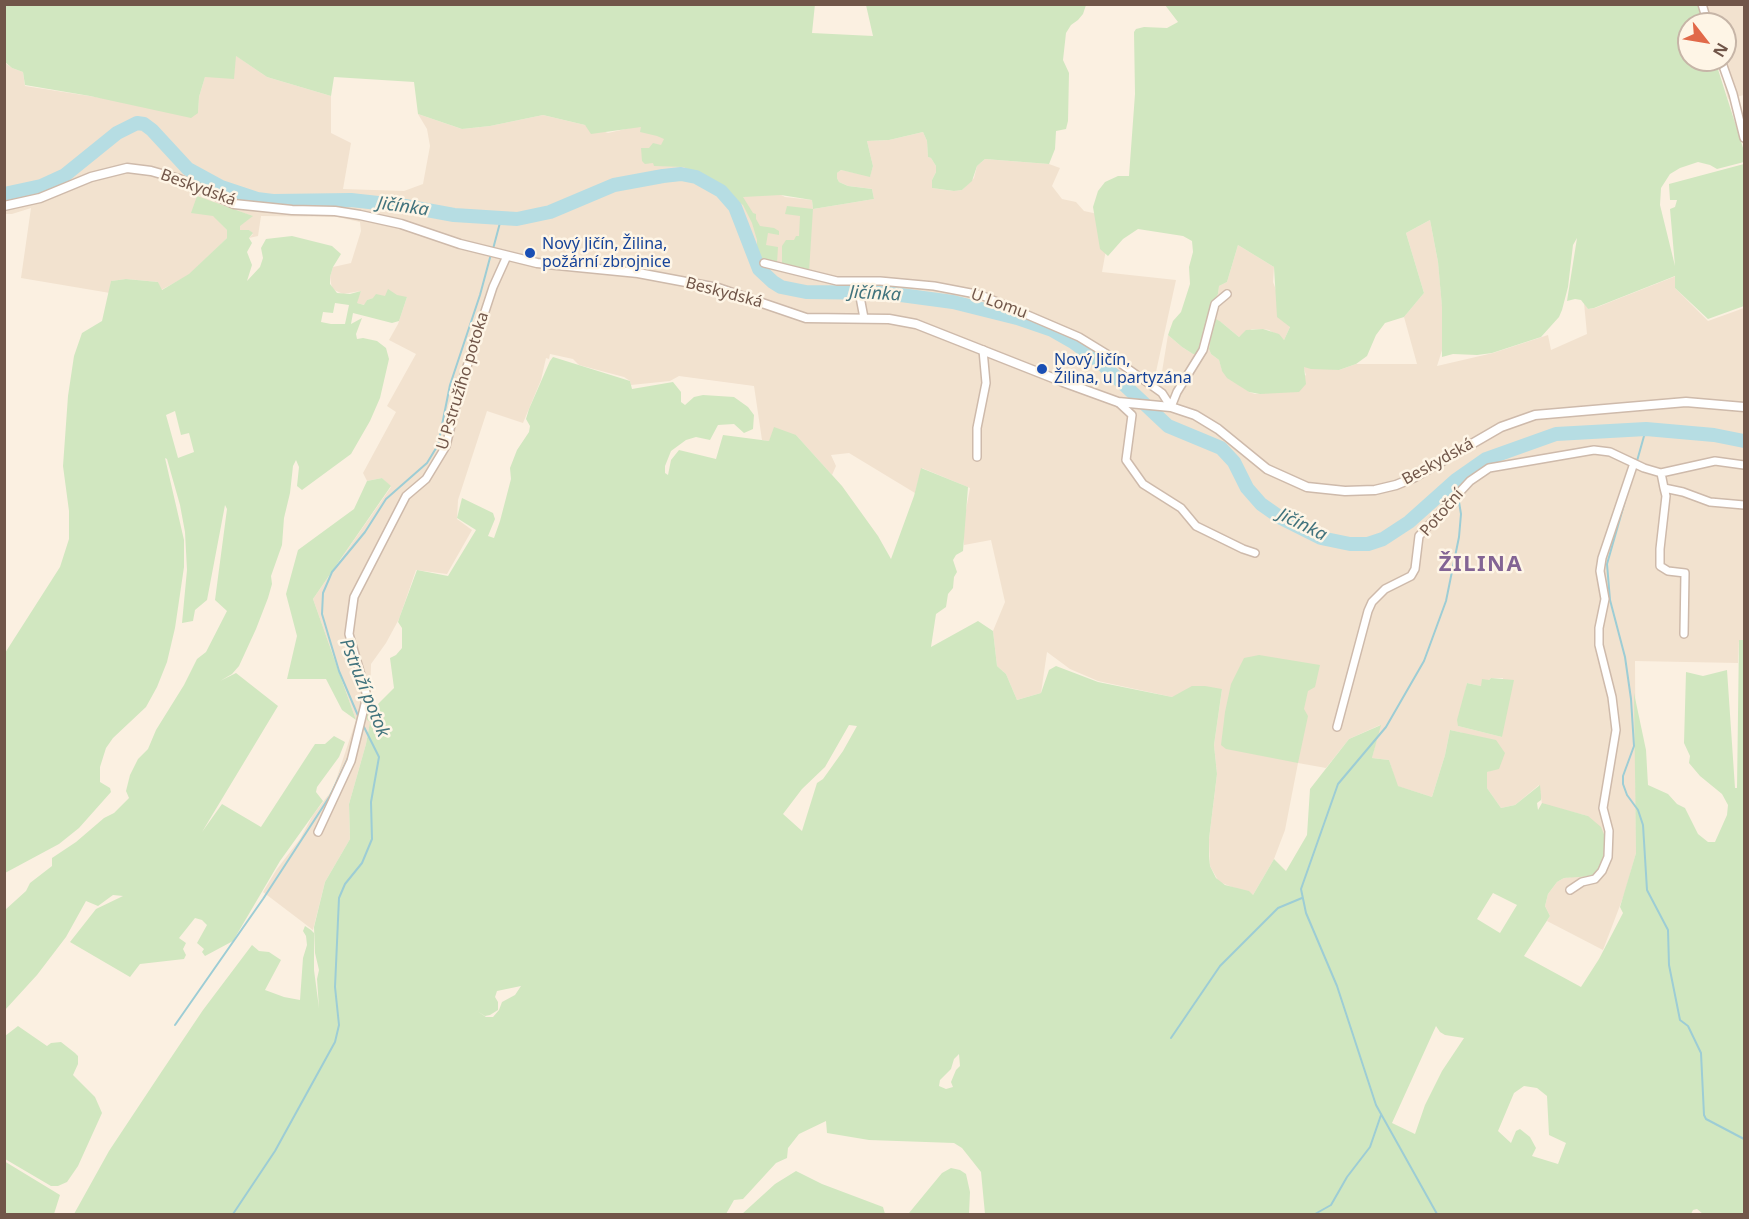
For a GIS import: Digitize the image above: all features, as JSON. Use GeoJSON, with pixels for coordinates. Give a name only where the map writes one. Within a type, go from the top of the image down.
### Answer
{"type":"FeatureCollection","features":[{"type":"Feature","properties":{"kind":"street"},"geometry":{"type":"LineString","coordinates":[[1725,72],[1744,138]]}},
{"type":"Feature","properties":{"kind":"street","name":"Beskydská"},"geometry":{"type":"LineString","coordinates":[[4,206],[40,198],[91,177],[127,168],[151,171],[179,179],[234,204],[291,210],[335,211],[360,215],[401,224],[485,251],[537,263],[638,273],[718,288],[806,318],[889,319],[916,324],[1072,386],[1121,402],[1166,406],[1195,416],[1218,429],[1260,465],[1307,487],[1346,491],[1375,490],[1413,478],[1501,427],[1535,415],[1593,408],[1686,402],[1744,407]]}},
{"type":"Feature","properties":{"kind":"street","name":"U Pstružího potoka"},"geometry":{"type":"LineString","coordinates":[[318,832],[351,762],[367,696],[349,634],[354,597],[406,496],[426,479],[446,446],[463,377],[504,255]]}},
{"type":"Feature","properties":{"kind":"street","name":"U Lomu"},"geometry":{"type":"LineString","coordinates":[[764,263],[837,280],[934,286],[981,295],[1078,337],[1110,356],[1162,393],[1166,406]]}},
{"type":"Feature","properties":{"kind":"street"},"geometry":{"type":"LineString","coordinates":[[857,281],[864,318]]}},
{"type":"Feature","properties":{"kind":"street"},"geometry":{"type":"LineString","coordinates":[[1166,406],[1203,350],[1215,304],[1227,294]]}},
{"type":"Feature","properties":{"kind":"street"},"geometry":{"type":"LineString","coordinates":[[977,457],[978,428],[986,383],[983,350]]}},
{"type":"Feature","properties":{"kind":"street"},"geometry":{"type":"LineString","coordinates":[[1121,402],[1132,415],[1126,460],[1143,484],[1181,508],[1196,526],[1255,553]]}},
{"type":"Feature","properties":{"kind":"street","name":"Potoční"},"geometry":{"type":"LineString","coordinates":[[1337,727],[1372,602],[1385,589],[1411,576],[1415,569],[1419,536],[1470,481],[1489,468],[1594,450],[1610,452],[1661,473]]}},
{"type":"Feature","properties":{"kind":"street"},"geometry":{"type":"LineString","coordinates":[[1684,634],[1685,573],[1668,571],[1660,566],[1659,549],[1666,496],[1661,473],[1715,461],[1744,465]]}},
{"type":"Feature","properties":{"kind":"street"},"geometry":{"type":"LineString","coordinates":[[1570,891],[1582,882],[1595,879],[1602,871],[1608,857],[1608,831],[1603,808],[1616,730],[1612,697],[1599,645],[1599,628],[1605,598],[1600,571],[1602,558],[1634,463]]}},
{"type":"Feature","properties":{"kind":"street"},"geometry":{"type":"LineString","coordinates":[[1664,488],[1710,502],[1744,506]]}},
{"type":"Feature","properties":{"kind":"shaded area"},"geometry":{"type":"Polygon","coordinates":[[[1702,5],[1744,5],[1744,95],[1728,99],[1721,72],[1737,72],[1737,12],[1704,12],[1702,5]]]}},
{"type":"Feature","properties":{"kind":"shaded area"},"geometry":{"type":"Polygon","coordinates":[[[235,55],[267,77],[331,96],[331,133],[351,143],[343,189],[404,191],[423,184],[430,146],[427,129],[418,114],[462,129],[490,126],[543,115],[608,133],[641,127],[740,173],[785,197],[812,200],[813,209],[874,199],[872,189],[848,186],[839,182],[837,178],[837,173],[841,170],[870,176],[873,166],[867,141],[889,140],[923,132],[927,141],[928,157],[936,166],[932,188],[953,191],[962,190],[974,178],[977,166],[985,159],[1049,164],[1060,168],[1052,186],[1062,199],[1076,202],[1084,211],[1112,217],[1102,272],[1176,280],[1154,381],[1160,384],[1168,335],[1193,354],[1205,340],[1211,304],[1218,294],[1219,286],[1227,282],[1238,245],[1274,267],[1273,282],[1290,327],[1284,340],[1269,330],[1263,329],[1252,329],[1239,337],[1221,322],[1211,338],[1209,349],[1211,354],[1219,360],[1222,370],[1249,392],[1255,394],[1274,392],[1306,375],[1303,366],[1339,370],[1356,364],[1417,364],[1404,317],[1424,293],[1406,233],[1430,220],[1438,262],[1443,316],[1443,347],[1437,366],[1493,353],[1548,335],[1551,350],[1587,334],[1584,303],[1588,309],[1595,308],[1676,276],[1675,288],[1708,321],[1744,308],[1744,640],[1739,640],[1738,663],[1635,661],[1636,853],[1624,895],[1603,950],[1547,921],[1550,916],[1545,906],[1548,894],[1557,882],[1572,877],[1588,816],[1542,804],[1539,785],[1515,805],[1501,808],[1487,788],[1487,772],[1494,769],[1463,733],[1450,730],[1432,797],[1397,786],[1389,760],[1372,758],[1380,725],[1349,739],[1326,768],[1298,763],[1285,830],[1274,859],[1253,895],[1219,882],[1210,866],[1209,839],[1217,774],[1214,745],[1222,689],[1172,697],[1098,681],[1070,669],[1047,652],[1041,693],[1017,700],[1006,674],[997,666],[993,631],[1005,602],[991,540],[964,545],[964,521],[970,488],[922,468],[915,493],[849,453],[831,455],[836,466],[832,475],[796,435],[769,441],[762,440],[754,386],[679,376],[670,381],[631,385],[630,381],[624,377],[579,365],[573,359],[550,354],[549,359],[546,358],[541,380],[523,423],[487,411],[458,500],[457,519],[472,530],[447,574],[416,570],[399,619],[371,664],[370,713],[367,719],[370,722],[349,804],[350,839],[325,882],[313,930],[263,892],[300,839],[313,815],[333,789],[356,720],[313,599],[391,487],[382,478],[367,481],[363,473],[396,412],[387,406],[416,354],[389,340],[398,324],[407,297],[373,298],[367,300],[365,305],[356,303],[361,291],[343,294],[332,289],[330,277],[333,267],[351,263],[361,231],[360,222],[337,217],[261,216],[258,236],[249,238],[253,234],[249,230],[240,230],[240,225],[252,216],[233,209],[213,215],[227,230],[227,238],[189,275],[161,290],[158,282],[126,279],[111,281],[110,293],[21,278],[31,208],[5,214],[4,62],[23,72],[25,86],[198,113],[199,97],[205,77],[235,55]],[[1491,678],[1481,686],[1467,683],[1458,726],[1502,737],[1503,678],[1491,678]]]}},
{"type":"Feature","properties":{"kind":"green space"},"geometry":{"type":"Polygon","coordinates":[[[815,4],[812,33],[873,36],[866,5],[1086,5],[1083,14],[1066,33],[1063,60],[1069,73],[1068,121],[1066,129],[1056,131],[1055,149],[1049,164],[985,159],[977,166],[972,181],[962,190],[954,191],[932,188],[936,166],[928,157],[927,141],[923,132],[889,140],[867,141],[873,166],[870,177],[841,170],[837,173],[837,178],[839,182],[848,186],[872,189],[874,199],[813,209],[812,200],[781,195],[743,197],[756,214],[760,226],[779,231],[779,235],[768,233],[766,245],[778,247],[777,263],[762,261],[758,259],[757,240],[743,205],[728,193],[684,167],[645,164],[642,161],[641,148],[649,148],[653,143],[661,145],[664,139],[640,132],[641,127],[591,134],[585,125],[543,115],[490,126],[462,129],[418,114],[414,82],[334,77],[331,96],[267,77],[236,56],[234,79],[205,77],[199,97],[198,113],[191,118],[90,96],[25,85],[23,72],[12,68],[5,62],[4,5],[815,4]]]}},
{"type":"Feature","properties":{"kind":"green space"},"geometry":{"type":"Polygon","coordinates":[[[1165,5],[1699,5],[1700,12],[1677,12],[1677,72],[1719,72],[1744,151],[1744,162],[1717,169],[1698,162],[1680,168],[1670,174],[1661,188],[1660,205],[1675,266],[1670,209],[1675,207],[1677,200],[1670,200],[1669,184],[1744,164],[1744,306],[1708,319],[1675,288],[1675,276],[1594,308],[1588,309],[1581,300],[1567,301],[1577,238],[1573,245],[1568,287],[1562,310],[1559,317],[1541,337],[1492,353],[1453,354],[1442,357],[1442,307],[1438,262],[1430,220],[1406,233],[1424,293],[1404,317],[1385,323],[1376,335],[1367,356],[1356,364],[1339,370],[1304,367],[1306,384],[1299,392],[1260,394],[1249,392],[1227,378],[1219,360],[1211,354],[1209,349],[1213,321],[1216,319],[1221,322],[1239,337],[1246,330],[1263,329],[1279,334],[1284,340],[1290,327],[1277,317],[1274,267],[1238,245],[1227,282],[1219,286],[1218,294],[1211,305],[1205,340],[1197,354],[1193,354],[1168,335],[1173,321],[1181,312],[1190,284],[1192,241],[1183,236],[1138,229],[1123,239],[1108,256],[1100,249],[1093,207],[1098,191],[1105,182],[1118,176],[1129,176],[1135,94],[1134,32],[1144,27],[1167,28],[1178,22],[1165,5]]]}},
{"type":"Feature","properties":{"kind":"green space"},"geometry":{"type":"Polygon","coordinates":[[[197,196],[253,216],[240,226],[240,230],[249,230],[253,233],[249,238],[252,243],[247,252],[252,265],[247,281],[260,267],[263,258],[261,248],[266,239],[292,236],[332,246],[341,254],[330,277],[330,284],[337,293],[350,294],[361,291],[357,303],[364,305],[376,294],[385,296],[388,289],[397,295],[407,297],[399,321],[392,323],[353,313],[351,324],[362,318],[356,334],[357,339],[377,341],[386,348],[389,359],[380,398],[351,454],[302,490],[297,486],[299,467],[296,460],[293,466],[282,545],[271,576],[272,584],[268,598],[239,666],[232,674],[220,681],[236,673],[278,706],[202,832],[222,804],[261,827],[315,744],[325,744],[334,736],[345,742],[339,757],[317,787],[316,792],[323,801],[280,861],[233,941],[205,956],[202,952],[204,949],[197,943],[207,925],[195,918],[179,938],[186,943],[183,949],[186,955],[184,959],[140,964],[130,977],[70,942],[96,909],[123,896],[113,895],[98,906],[86,901],[66,937],[37,975],[5,1010],[5,910],[26,891],[30,883],[52,866],[52,858],[76,842],[104,818],[114,813],[129,798],[126,791],[130,775],[138,759],[148,749],[156,730],[197,659],[206,652],[227,611],[215,600],[227,509],[225,505],[207,600],[195,610],[193,621],[182,623],[187,570],[185,532],[180,505],[165,458],[184,540],[184,567],[175,628],[167,662],[146,707],[113,738],[106,748],[100,767],[100,782],[110,788],[111,792],[79,828],[59,844],[5,873],[5,653],[60,567],[69,539],[69,511],[63,466],[68,396],[74,356],[82,333],[102,321],[111,281],[126,279],[158,282],[162,290],[189,274],[227,238],[227,230],[213,216],[191,213],[197,196]],[[335,303],[333,313],[323,312],[321,322],[345,324],[349,305],[335,303]],[[175,411],[166,415],[178,458],[194,452],[189,433],[181,435],[175,411]]]}},
{"type":"Feature","properties":{"kind":"green space"},"geometry":{"type":"Polygon","coordinates":[[[787,206],[813,209],[809,272],[785,267],[782,264],[782,246],[786,240],[794,240],[796,236],[799,236],[800,216],[785,214],[787,206]]]}},
{"type":"Feature","properties":{"kind":"green space"},"geometry":{"type":"Polygon","coordinates":[[[553,357],[630,381],[632,389],[673,382],[681,392],[681,402],[685,405],[694,397],[703,395],[734,397],[748,407],[754,415],[753,429],[744,433],[734,424],[718,425],[710,440],[696,437],[686,440],[671,451],[665,466],[665,473],[668,475],[671,460],[679,450],[716,459],[723,435],[769,441],[774,427],[796,435],[842,486],[878,536],[891,559],[914,496],[921,468],[968,487],[963,551],[953,560],[957,572],[953,588],[948,594],[946,607],[936,614],[931,647],[978,621],[993,631],[997,666],[1006,674],[1017,700],[1041,693],[1049,670],[1056,666],[1098,682],[1172,697],[1192,686],[1222,689],[1214,745],[1217,774],[1209,856],[1210,866],[1216,878],[1225,885],[1249,891],[1253,895],[1274,859],[1286,871],[1307,835],[1310,789],[1349,739],[1381,725],[1372,758],[1389,760],[1398,786],[1432,797],[1450,730],[1496,740],[1505,753],[1499,769],[1487,772],[1487,788],[1501,808],[1515,805],[1540,785],[1541,800],[1537,803],[1538,810],[1542,803],[1588,816],[1601,827],[1608,844],[1601,871],[1593,876],[1564,878],[1557,882],[1548,894],[1545,906],[1550,916],[1524,956],[1581,987],[1599,959],[1623,913],[1620,907],[1636,853],[1634,693],[1646,750],[1648,785],[1668,794],[1677,804],[1685,808],[1698,834],[1708,842],[1715,842],[1727,815],[1728,805],[1722,794],[1700,776],[1689,763],[1690,756],[1684,743],[1686,672],[1703,676],[1727,670],[1735,788],[1737,788],[1739,640],[1744,640],[1744,1214],[1703,1214],[1697,1209],[1691,1214],[985,1214],[981,1172],[962,1148],[954,1143],[869,1140],[827,1133],[826,1121],[799,1134],[788,1148],[787,1158],[776,1163],[743,1199],[734,1200],[726,1214],[74,1214],[109,1151],[203,1010],[252,945],[259,951],[269,952],[281,960],[265,990],[300,1000],[303,958],[307,945],[303,931],[305,926],[311,930],[314,933],[314,970],[319,1008],[317,979],[319,970],[315,953],[314,927],[325,882],[350,839],[349,804],[366,744],[370,722],[367,720],[367,715],[394,688],[390,658],[402,648],[402,628],[398,622],[400,616],[417,570],[448,576],[476,530],[457,518],[462,498],[493,513],[495,519],[488,536],[494,538],[511,479],[510,468],[517,450],[529,432],[530,426],[526,419],[553,357]],[[849,725],[825,767],[802,789],[783,814],[802,831],[817,783],[823,779],[843,751],[857,726],[849,725]],[[1493,893],[1477,919],[1500,933],[1517,905],[1493,893]],[[521,986],[497,991],[495,997],[498,1010],[485,1016],[477,1011],[486,1017],[493,1017],[499,1010],[502,1002],[515,995],[521,986]],[[1436,1026],[1392,1123],[1415,1134],[1425,1105],[1442,1071],[1464,1038],[1445,1035],[1436,1026]],[[959,1054],[954,1059],[951,1069],[940,1080],[939,1086],[946,1089],[953,1087],[951,1082],[960,1066],[959,1054]],[[1524,1086],[1514,1093],[1498,1131],[1511,1143],[1516,1131],[1520,1129],[1530,1137],[1536,1148],[1532,1156],[1558,1164],[1566,1143],[1549,1135],[1547,1096],[1537,1088],[1524,1086]]]}},
{"type":"Feature","properties":{"kind":"green space"},"geometry":{"type":"Polygon","coordinates":[[[382,478],[391,486],[313,599],[356,720],[342,710],[326,679],[287,679],[297,636],[286,594],[298,550],[354,509],[367,481],[382,478]]]}},
{"type":"Feature","properties":{"kind":"green space"},"geometry":{"type":"Polygon","coordinates":[[[1259,655],[1320,665],[1315,687],[1308,691],[1304,709],[1308,716],[1298,763],[1226,749],[1221,745],[1231,684],[1244,658],[1259,655]]]}},
{"type":"Feature","properties":{"kind":"green space"},"geometry":{"type":"Polygon","coordinates":[[[1482,679],[1514,680],[1502,737],[1458,726],[1457,720],[1467,683],[1481,686],[1482,679]]]}},
{"type":"Feature","properties":{"kind":"green space"},"geometry":{"type":"Polygon","coordinates":[[[18,1026],[47,1046],[61,1042],[78,1056],[78,1064],[73,1075],[95,1097],[102,1113],[78,1166],[67,1182],[58,1186],[51,1186],[5,1159],[5,1036],[18,1026]]]}},
{"type":"Feature","properties":{"kind":"green space"},"geometry":{"type":"Polygon","coordinates":[[[4,1161],[60,1195],[54,1214],[5,1214],[4,1161]]]}},
{"type":"Feature","properties":{"kind":"green space"},"geometry":{"type":"Polygon","coordinates":[[[951,1168],[966,1174],[970,1192],[969,1214],[885,1214],[909,1213],[942,1173],[951,1168]]]}},
{"type":"Feature","properties":{"kind":"green space"},"geometry":{"type":"Polygon","coordinates":[[[796,1171],[822,1184],[883,1207],[885,1214],[742,1214],[775,1184],[796,1171]]]}},
{"type":"Feature","properties":{"kind":"waterway","name":"Jičínka"},"geometry":{"type":"LineString","coordinates":[[4,194],[41,186],[65,175],[117,133],[137,123],[144,124],[152,130],[188,169],[221,187],[257,199],[273,201],[351,200],[405,206],[454,215],[517,219],[550,212],[614,185],[681,174],[696,177],[721,191],[735,207],[759,269],[781,287],[806,292],[886,293],[953,302],[1017,318],[1052,330],[1100,362],[1168,426],[1221,448],[1234,462],[1247,488],[1261,504],[1281,518],[1321,538],[1350,544],[1368,544],[1383,539],[1409,522],[1456,480],[1486,459],[1556,434],[1646,429],[1714,435],[1744,441]]}},
{"type":"Feature","properties":{"kind":"waterway","name":"Pstruží potok"},"geometry":{"type":"LineString","coordinates":[[493,249],[501,219]]}},
{"type":"Feature","properties":{"kind":"waterway","name":"Pstruží potok"},"geometry":{"type":"LineString","coordinates":[[359,718],[339,671],[322,614],[323,593],[332,572],[365,532],[386,499],[427,463],[438,445],[450,385],[491,254]]}},
{"type":"Feature","properties":{"kind":"waterway"},"geometry":{"type":"LineString","coordinates":[[1637,461],[1646,429]]}},
{"type":"Feature","properties":{"kind":"waterway"},"geometry":{"type":"LineString","coordinates":[[1456,480],[1457,491]]}},
{"type":"Feature","properties":{"kind":"waterway"},"geometry":{"type":"LineString","coordinates":[[1629,487],[1607,564],[1610,600],[1625,657],[1631,699],[1634,746],[1623,776],[1623,784],[1627,795],[1638,810],[1643,825],[1647,890],[1668,930],[1669,965],[1680,1020],[1688,1026],[1701,1053],[1704,1115],[1706,1119],[1744,1139]]}},
{"type":"Feature","properties":{"kind":"waterway"},"geometry":{"type":"LineString","coordinates":[[1437,1214],[1376,1105],[1337,986],[1306,913],[1301,889],[1338,784],[1386,727],[1424,661],[1446,601],[1459,537],[1461,514],[1458,496]]}},
{"type":"Feature","properties":{"kind":"waterway","name":"Pstruží potok"},"geometry":{"type":"LineString","coordinates":[[233,1214],[275,1151],[335,1042],[339,1025],[335,987],[339,898],[345,884],[362,863],[372,839],[371,802],[379,757],[362,723]]}},
{"type":"Feature","properties":{"kind":"waterway"},"geometry":{"type":"LineString","coordinates":[[175,1025],[263,899],[330,796],[349,756]]}},
{"type":"Feature","properties":{"kind":"waterway"},"geometry":{"type":"LineString","coordinates":[[1171,1038],[1220,966],[1278,908],[1302,898]]}},
{"type":"Feature","properties":{"kind":"waterway"},"geometry":{"type":"LineString","coordinates":[[1315,1214],[1331,1205],[1347,1177],[1370,1147],[1381,1115]]}},
{"type":"Feature","properties":{"kind":"place","name":"Nový Jičín, Žilina, požární zbrojnice"},"geometry":{"type":"Point","coordinates":[530,253]}},
{"type":"Feature","properties":{"kind":"place","name":"Nový Jičín, Žilina, u partyzána"},"geometry":{"type":"Point","coordinates":[1042,369]}},
{"type":"Feature","properties":{"kind":"district","name":"ŽILINA"},"geometry":{"type":"Point","coordinates":[1481,565]}}]}
